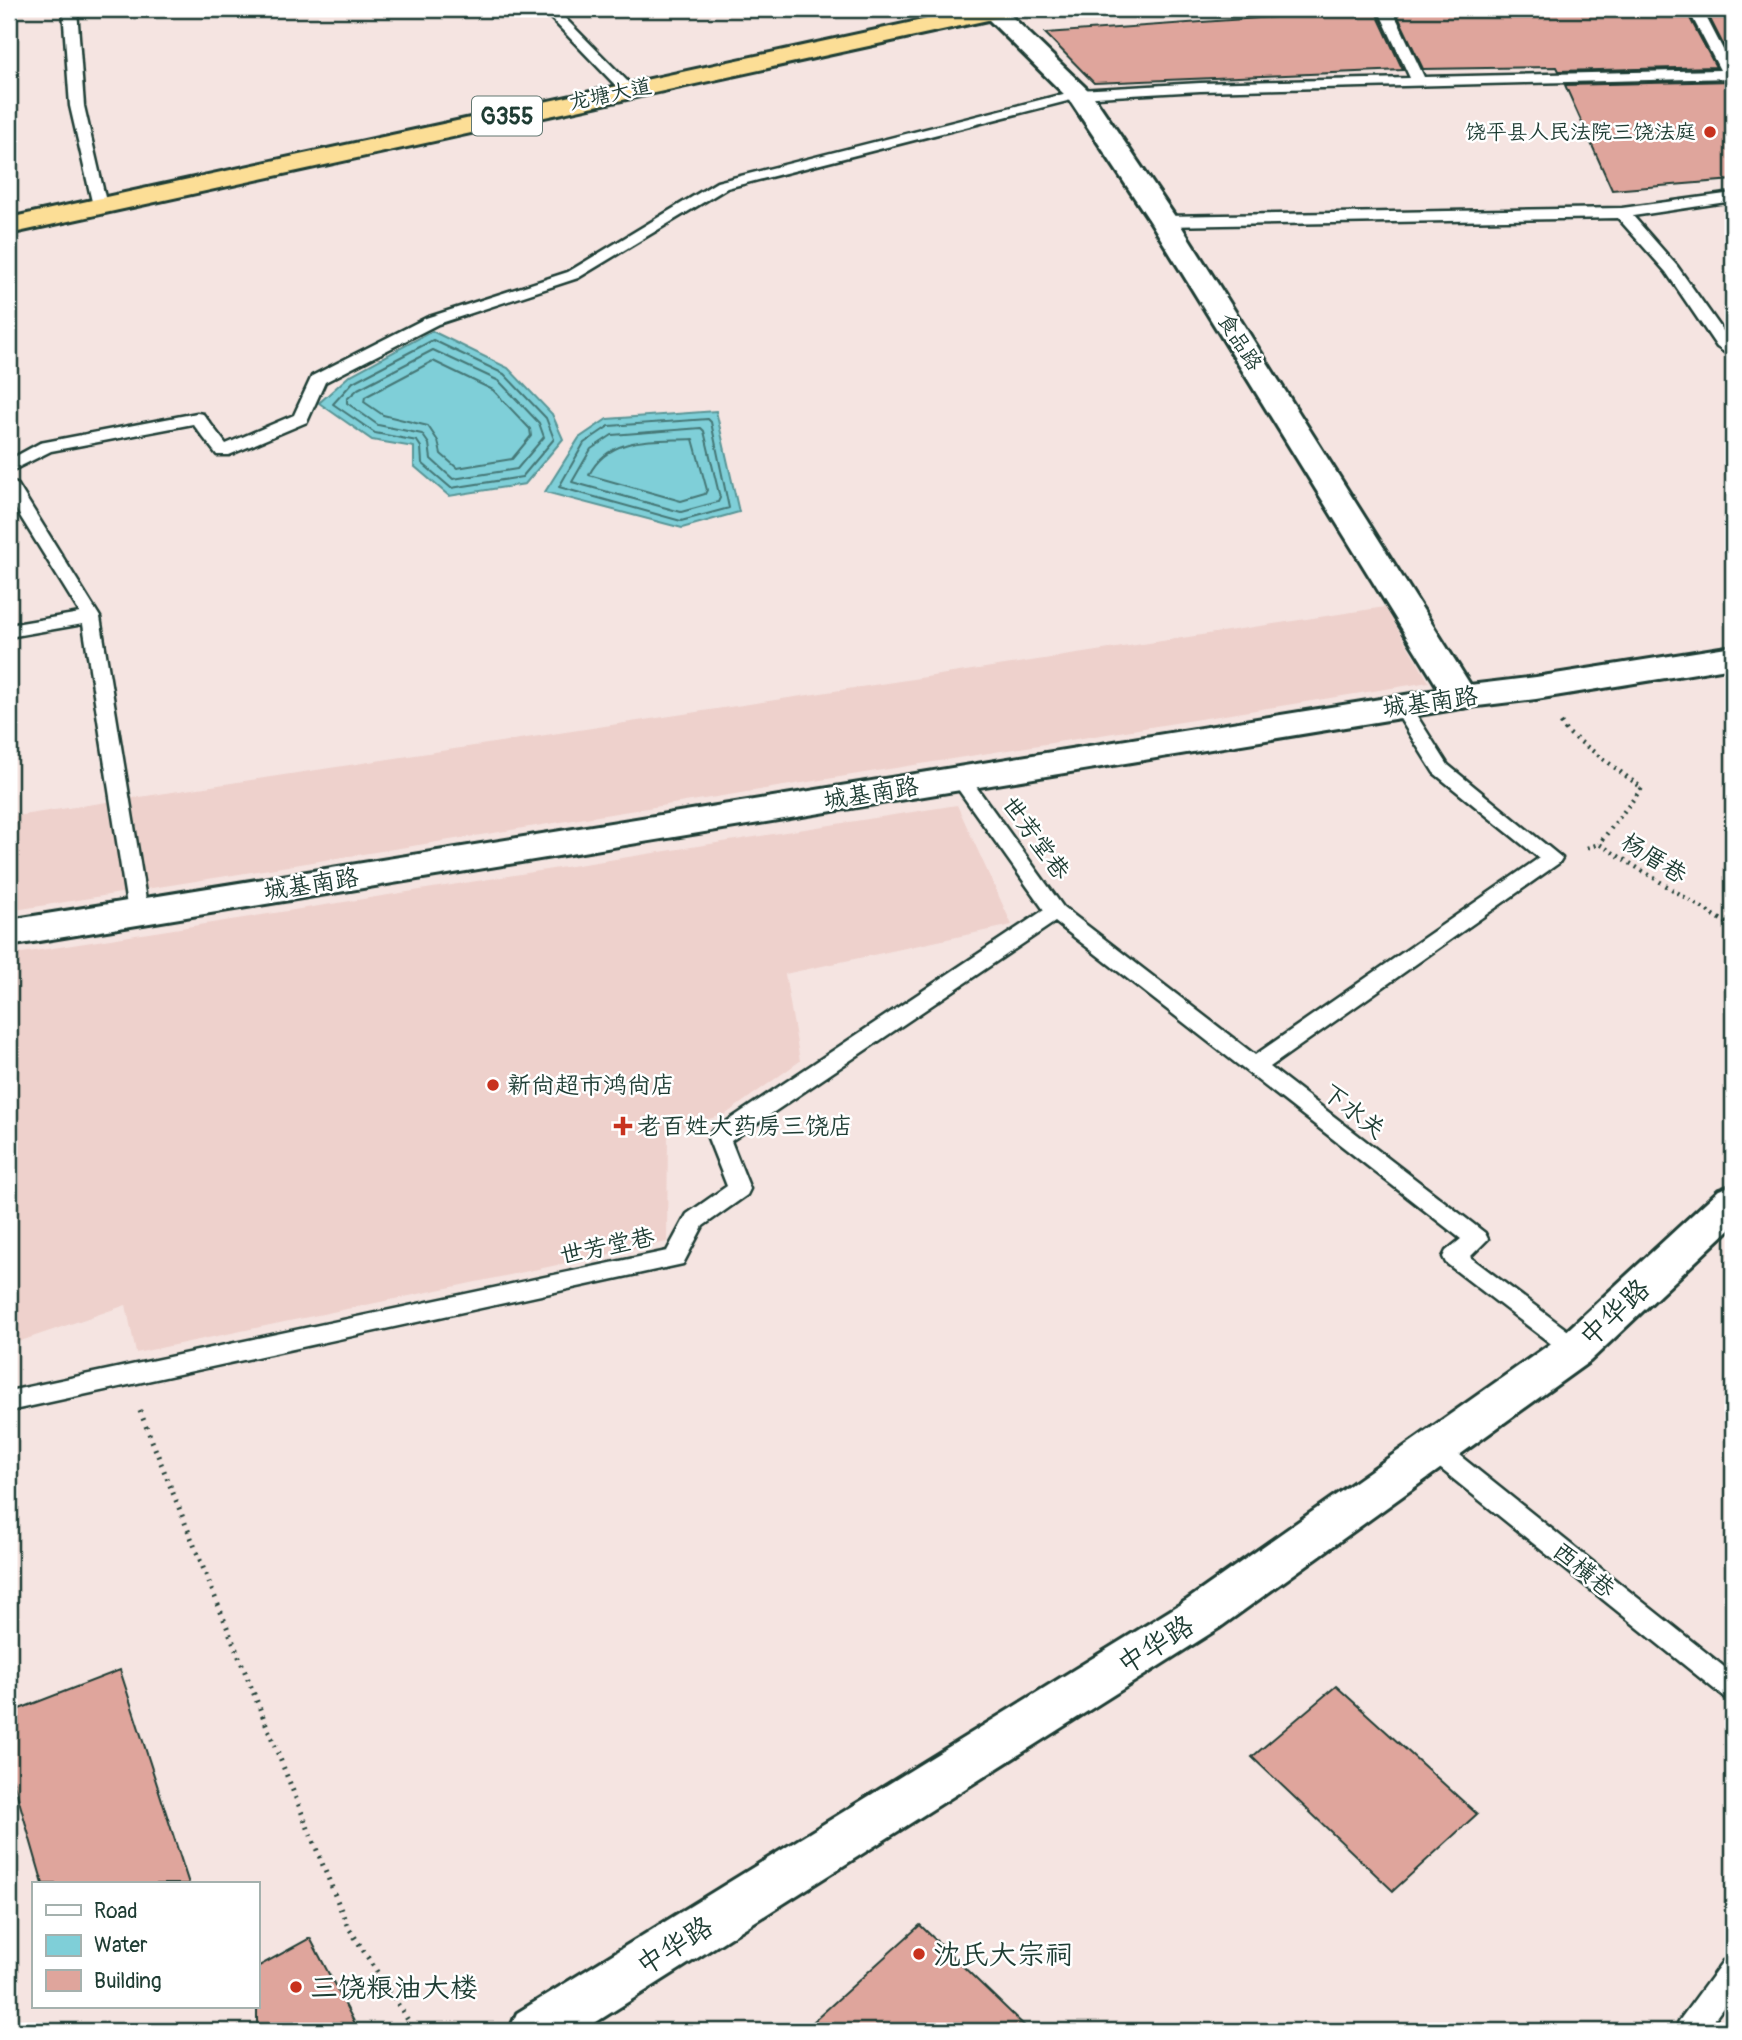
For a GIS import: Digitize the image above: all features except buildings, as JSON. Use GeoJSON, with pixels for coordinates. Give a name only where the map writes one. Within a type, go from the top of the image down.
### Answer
{"type":"FeatureCollection","features":[{"type":"Feature","properties":{"kind":"highway","name":"龙塘大道"},"geometry":{"type":"LineString","coordinates":[[624,86],[951,9]]}},
{"type":"Feature","properties":{"kind":"highway","name":"龙塘大道"},"geometry":{"type":"LineString","coordinates":[[9,216],[99,201],[624,86],[996,9]]}},
{"type":"Feature","properties":{"kind":"highway","name":"龙塘大道"},"geometry":{"type":"LineString","coordinates":[[9,226],[99,201]]}},
{"type":"Feature","properties":{"kind":"street","name":"食品路"},"geometry":{"type":"LineString","coordinates":[[996,9],[1079,94],[1164,221],[1461,697]]}},
{"type":"Feature","properties":{"kind":"street","name":"城基南路"},"geometry":{"type":"LineString","coordinates":[[9,933],[1401,706],[1535,688],[1733,656]]}},
{"type":"Feature","properties":{"kind":"street","name":"中华路"},"geometry":{"type":"LineString","coordinates":[[536,2031],[1203,1614],[1575,1349],[1733,1201]]}},
{"type":"Feature","properties":{"kind":"lane"},"geometry":{"type":"LineString","coordinates":[[70,9],[77,106],[99,201]]}},
{"type":"Feature","properties":{"kind":"lane"},"geometry":{"type":"LineString","coordinates":[[550,9],[624,86]]}},
{"type":"Feature","properties":{"kind":"lane"},"geometry":{"type":"LineString","coordinates":[[1385,9],[1419,82]]}},
{"type":"Feature","properties":{"kind":"lane"},"geometry":{"type":"LineString","coordinates":[[9,467],[46,447],[197,418],[223,451],[301,418],[318,380],[432,321],[573,275],[722,185],[1079,94],[1200,87],[1731,74],[1695,9]]}},
{"type":"Feature","properties":{"kind":"lane"},"geometry":{"type":"LineString","coordinates":[[1164,221],[1622,213],[1733,197]]}},
{"type":"Feature","properties":{"kind":"lane"},"geometry":{"type":"LineString","coordinates":[[1622,213],[1672,269],[1723,344],[1733,353]]}},
{"type":"Feature","properties":{"kind":"lane"},"geometry":{"type":"LineString","coordinates":[[9,485],[91,617],[138,912]]}},
{"type":"Feature","properties":{"kind":"lane"},"geometry":{"type":"LineString","coordinates":[[9,631],[91,617]]}},
{"type":"Feature","properties":{"kind":"lane"},"geometry":{"type":"LineString","coordinates":[[1254,1067],[1552,858],[1441,769],[1401,706]]}},
{"type":"Feature","properties":{"kind":"lane","name":"世芳堂巷"},"geometry":{"type":"LineString","coordinates":[[9,1401],[675,1258],[695,1220],[739,1189],[719,1138],[1056,912],[960,778]]}},
{"type":"Feature","properties":{"kind":"lane","name":"下水关"},"geometry":{"type":"LineString","coordinates":[[1056,912],[1477,1239],[1454,1257],[1575,1349]]}},
{"type":"Feature","properties":{"kind":"lane","name":"西横巷"},"geometry":{"type":"LineString","coordinates":[[1435,1450],[1733,1689]]}},
{"type":"Feature","properties":{"kind":"lane"},"geometry":{"type":"LineString","coordinates":[[1689,2031],[1733,1971]]}},
{"type":"Feature","properties":{"kind":"path"},"geometry":{"type":"LineString","coordinates":[[1535,688],[1566,731],[1642,788],[1599,844]]}},
{"type":"Feature","properties":{"kind":"path","name":"杨厝巷"},"geometry":{"type":"LineString","coordinates":[[1552,858],[1599,844],[1733,927]]}},
{"type":"Feature","properties":{"kind":"path"},"geometry":{"type":"LineString","coordinates":[[125,1374],[347,1925],[415,2031]]}},
{"type":"Feature","properties":{"kind":"shaded area"},"geometry":{"type":"Polygon","coordinates":[[[1385,607],[1429,682],[9,911],[9,817],[1385,607]]]}},
{"type":"Feature","properties":{"kind":"shaded area"},"geometry":{"type":"Polygon","coordinates":[[[957,805],[1012,925],[785,974],[800,1061],[726,1114],[668,1131],[667,1242],[136,1353],[126,1305],[9,1345],[9,955],[957,805]]]}},
{"type":"Feature","properties":{"kind":"water"},"geometry":{"type":"Polygon","coordinates":[[[432,331],[508,368],[552,414],[563,439],[525,484],[449,496],[414,466],[414,447],[372,440],[319,403],[349,376],[432,331]]]}},
{"type":"Feature","properties":{"kind":"water"},"geometry":{"type":"Polygon","coordinates":[[[716,411],[739,512],[682,528],[545,492],[579,438],[607,419],[716,411]]]}},
{"type":"Feature","properties":{"kind":"place","name":"饶平县人民法院三饶法庭"},"geometry":{"type":"Point","coordinates":[1710,132]}},
{"type":"Feature","properties":{"kind":"place","name":"新尚超市鸿尚店"},"geometry":{"type":"Point","coordinates":[493,1085]}},
{"type":"Feature","properties":{"kind":"place","name":"老百姓大药房三饶店"},"geometry":{"type":"Point","coordinates":[623,1126]}},
{"type":"Feature","properties":{"kind":"place","name":"沈氏大宗祠"},"geometry":{"type":"Point","coordinates":[919,1954]}},
{"type":"Feature","properties":{"kind":"place","name":"三饶粮油大楼"},"geometry":{"type":"Point","coordinates":[296,1987]}}]}
